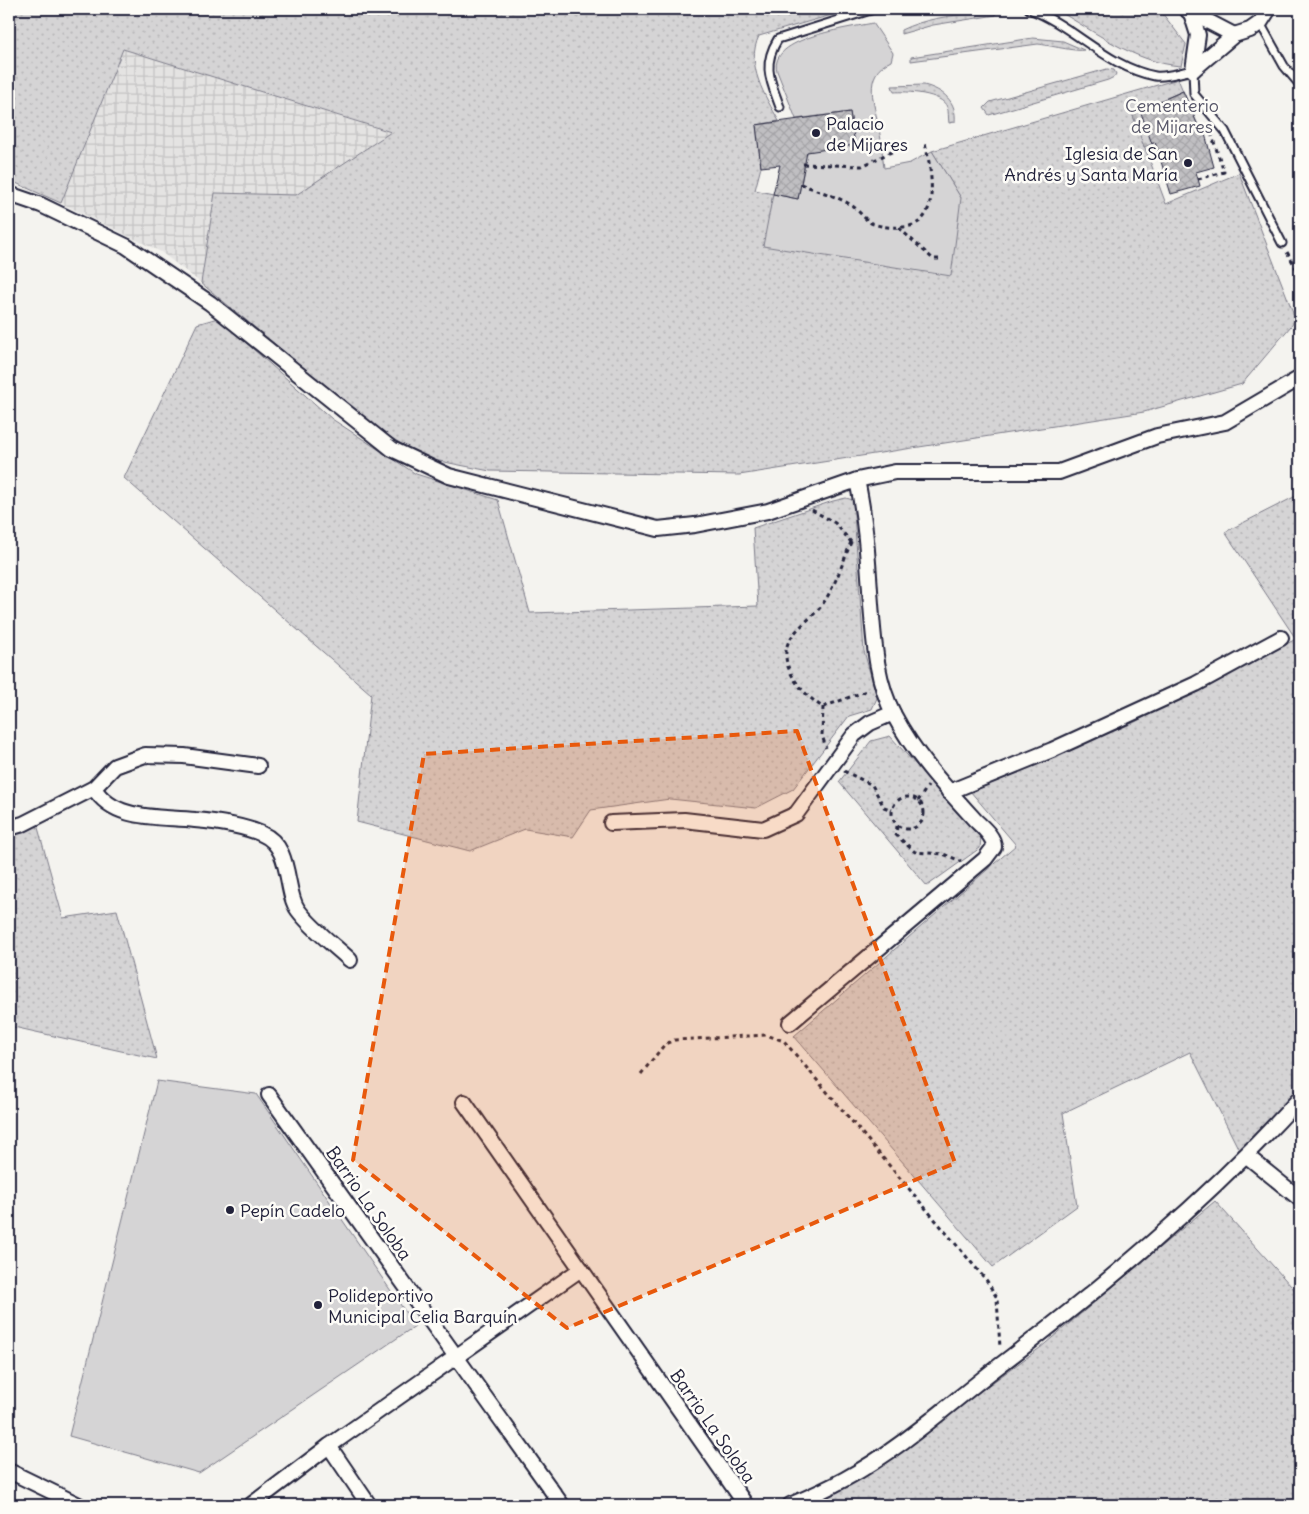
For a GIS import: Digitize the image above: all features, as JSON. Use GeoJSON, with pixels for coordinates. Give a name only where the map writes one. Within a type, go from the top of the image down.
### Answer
{"type":"FeatureCollection","features":[{"type":"Feature","properties":{"kind":"street"},"geometry":{"type":"LineString","coordinates":[[1193,70],[1234,35],[1250,30],[1260,23],[1269,9]]}},
{"type":"Feature","properties":{"kind":"street"},"geometry":{"type":"LineString","coordinates":[[1188,11],[1198,35],[1193,70]]}},
{"type":"Feature","properties":{"kind":"street"},"geometry":{"type":"LineString","coordinates":[[1188,11],[1234,35]]}},
{"type":"Feature","properties":{"kind":"street"},"geometry":{"type":"LineString","coordinates":[[9,194],[41,205],[126,246],[210,303],[392,449],[449,476],[658,529],[695,525],[768,510],[857,480],[895,472],[1060,472],[1157,436],[1225,422],[1300,378]]}},
{"type":"Feature","properties":{"kind":"street"},"geometry":{"type":"LineString","coordinates":[[790,1023],[976,867],[992,851],[993,840],[949,792],[918,753],[893,713],[878,669],[864,511],[857,480]]}},
{"type":"Feature","properties":{"kind":"street"},"geometry":{"type":"LineString","coordinates":[[949,792],[1052,750],[1196,684],[1281,638]]}},
{"type":"Feature","properties":{"kind":"street"},"geometry":{"type":"LineString","coordinates":[[611,823],[684,820],[763,829],[796,814],[854,735],[870,723],[893,713]]}},
{"type":"Feature","properties":{"kind":"street"},"geometry":{"type":"LineString","coordinates":[[9,828],[23,824],[94,788],[115,766],[144,755],[184,756],[258,766]]}},
{"type":"Feature","properties":{"kind":"street"},"geometry":{"type":"LineString","coordinates":[[94,788],[100,799],[118,810],[140,816],[227,824],[263,834],[275,843],[286,863],[297,909],[350,960]]}},
{"type":"Feature","properties":{"kind":"street","name":"Barrio La Soloba"},"geometry":{"type":"LineString","coordinates":[[269,1095],[562,1505]]}},
{"type":"Feature","properties":{"kind":"street"},"geometry":{"type":"LineString","coordinates":[[790,1505],[846,1479],[899,1444],[1005,1362],[1160,1236],[1247,1156],[1300,1098]]}},
{"type":"Feature","properties":{"kind":"street","name":"Barrio La Soloba"},"geometry":{"type":"LineString","coordinates":[[464,1102],[746,1505]]}},
{"type":"Feature","properties":{"kind":"street"},"geometry":{"type":"LineString","coordinates":[[1247,1156],[1300,1199]]}},
{"type":"Feature","properties":{"kind":"street"},"geometry":{"type":"LineString","coordinates":[[251,1505],[330,1446],[581,1269]]}},
{"type":"Feature","properties":{"kind":"street"},"geometry":{"type":"LineString","coordinates":[[330,1446],[369,1505]]}},
{"type":"Feature","properties":{"kind":"street"},"geometry":{"type":"LineString","coordinates":[[9,1471],[79,1505]]}},
{"type":"Feature","properties":{"kind":"lane"},"geometry":{"type":"LineString","coordinates":[[780,107],[767,67],[770,52],[778,39],[874,9]]}},
{"type":"Feature","properties":{"kind":"lane"},"geometry":{"type":"LineString","coordinates":[[1029,9],[1072,31],[1124,65],[1156,76],[1193,70],[1194,94],[1225,130],[1282,243]]}},
{"type":"Feature","properties":{"kind":"lane"},"geometry":{"type":"LineString","coordinates":[[1260,23],[1284,66],[1300,85]]}},
{"type":"Feature","properties":{"kind":"path"},"geometry":{"type":"LineString","coordinates":[[1198,180],[1224,172],[1208,127]]}},
{"type":"Feature","properties":{"kind":"path"},"geometry":{"type":"LineString","coordinates":[[801,184],[852,205],[870,222],[890,228],[917,224],[927,211],[932,197],[930,165],[925,143]]}},
{"type":"Feature","properties":{"kind":"path"},"geometry":{"type":"LineString","coordinates":[[803,164],[862,166],[908,144]]}},
{"type":"Feature","properties":{"kind":"path"},"geometry":{"type":"LineString","coordinates":[[899,227],[933,259],[943,259]]}},
{"type":"Feature","properties":{"kind":"path"},"geometry":{"type":"LineString","coordinates":[[1282,243],[1300,275]]}},
{"type":"Feature","properties":{"kind":"path"},"geometry":{"type":"LineString","coordinates":[[797,500],[835,523],[852,542],[866,545]]}},
{"type":"Feature","properties":{"kind":"path"},"geometry":{"type":"LineString","coordinates":[[852,542],[824,601],[807,623],[792,635],[788,646],[791,677],[809,699],[823,707],[843,698],[884,687]]}},
{"type":"Feature","properties":{"kind":"path"},"geometry":{"type":"LineString","coordinates":[[897,826],[908,830],[914,828],[922,821],[924,810],[918,800],[908,796],[897,800],[894,804],[891,815],[897,826],[896,834],[916,852],[943,854],[976,867]]}},
{"type":"Feature","properties":{"kind":"path"},"geometry":{"type":"LineString","coordinates":[[641,1074],[665,1044],[675,1040],[766,1035],[784,1041],[929,1210],[993,1289],[999,1307],[999,1345],[1005,1362]]}},
{"type":"Feature","properties":{"kind":"highlighted area"},"geometry":{"type":"Polygon","coordinates":[[[797,731],[955,1163],[567,1328],[353,1160],[424,754],[797,731]]]}},
{"type":"Feature","properties":{"kind":"shaded area"},"geometry":{"type":"Polygon","coordinates":[[[123,48],[392,133],[296,195],[215,193],[201,283],[161,252],[61,203],[123,48]]]}},
{"type":"Feature","properties":{"kind":"green space"},"geometry":{"type":"Polygon","coordinates":[[[9,9],[852,9],[759,36],[755,47],[755,69],[763,91],[779,121],[756,125],[761,167],[755,190],[773,194],[764,246],[961,198],[932,151],[1178,79],[1183,91],[1132,113],[1166,204],[1239,173],[1296,320],[1242,384],[1144,412],[739,475],[490,471],[424,458],[379,430],[201,283],[215,193],[296,195],[391,132],[123,49],[61,203],[9,180],[9,9]]]}},
{"type":"Feature","properties":{"kind":"green space"},"geometry":{"type":"Polygon","coordinates":[[[1055,9],[1159,9],[1186,44],[1181,66],[1147,59],[1115,45],[1055,9]]]}},
{"type":"Feature","properties":{"kind":"green space"},"geometry":{"type":"Polygon","coordinates":[[[974,13],[995,13],[996,15],[933,25],[901,34],[901,30],[918,23],[974,13]]]}},
{"type":"Feature","properties":{"kind":"green space"},"geometry":{"type":"Polygon","coordinates":[[[873,23],[893,53],[891,61],[876,74],[872,91],[881,139],[884,168],[910,163],[932,151],[961,198],[951,276],[763,246],[773,194],[798,199],[804,169],[803,152],[855,145],[850,112],[796,119],[777,71],[778,59],[785,50],[797,42],[830,31],[873,23]]]}},
{"type":"Feature","properties":{"kind":"green space"},"geometry":{"type":"Polygon","coordinates":[[[1033,38],[1063,41],[1084,50],[1038,44],[911,61],[911,57],[1033,38]]]}},
{"type":"Feature","properties":{"kind":"green space"},"geometry":{"type":"Polygon","coordinates":[[[1107,69],[1114,70],[1116,74],[1108,80],[989,115],[984,108],[990,102],[1107,69]]]}},
{"type":"Feature","properties":{"kind":"green space"},"geometry":{"type":"Polygon","coordinates":[[[924,85],[943,93],[951,102],[954,108],[955,122],[949,123],[948,110],[944,102],[923,94],[894,92],[892,86],[924,85]]]}},
{"type":"Feature","properties":{"kind":"green space","name":"Cementerio de Mijares"},"geometry":{"type":"Polygon","coordinates":[[[1183,91],[1198,125],[1144,147],[1132,113],[1183,91]]]}},
{"type":"Feature","properties":{"kind":"green space"},"geometry":{"type":"Polygon","coordinates":[[[218,318],[332,419],[416,474],[498,500],[530,613],[758,606],[753,528],[833,501],[846,498],[853,500],[864,651],[877,698],[872,709],[849,716],[793,789],[756,808],[670,799],[591,810],[573,837],[525,829],[470,851],[357,822],[371,694],[124,478],[197,324],[218,318]]]}},
{"type":"Feature","properties":{"kind":"green space"},"geometry":{"type":"Polygon","coordinates":[[[1300,494],[1300,1086],[1240,1152],[1190,1052],[1063,1113],[1077,1206],[993,1267],[794,1036],[1016,845],[970,791],[1133,723],[1296,639],[1225,532],[1300,494]]]}},
{"type":"Feature","properties":{"kind":"green space"},"geometry":{"type":"Polygon","coordinates":[[[890,736],[981,837],[980,848],[927,886],[839,782],[871,741],[890,736]]]}},
{"type":"Feature","properties":{"kind":"green space"},"geometry":{"type":"Polygon","coordinates":[[[37,824],[63,918],[117,910],[157,1059],[9,1026],[9,832],[37,824]]]}},
{"type":"Feature","properties":{"kind":"green space","name":"Pepín Cadelo"},"geometry":{"type":"Polygon","coordinates":[[[157,1081],[256,1094],[415,1326],[199,1473],[69,1436],[157,1081]]]}},
{"type":"Feature","properties":{"kind":"green space"},"geometry":{"type":"Polygon","coordinates":[[[1215,1201],[1300,1296],[1300,1505],[813,1505],[852,1484],[1040,1348],[1215,1201]]]}},
{"type":"Feature","properties":{"kind":"building"},"geometry":{"type":"Polygon","coordinates":[[[1183,91],[1202,135],[1205,134],[1214,167],[1196,172],[1200,186],[1171,194],[1155,142],[1152,144],[1140,110],[1183,91]]]}},
{"type":"Feature","properties":{"kind":"building","name":"Palacio de Mijares"},"geometry":{"type":"Polygon","coordinates":[[[850,112],[855,145],[807,152],[798,199],[773,194],[780,165],[761,167],[756,125],[850,112]]]}},
{"type":"Feature","properties":{"kind":"place","name":"Palacio de Mijares"},"geometry":{"type":"Point","coordinates":[816,133]}},
{"type":"Feature","properties":{"kind":"place","name":"Iglesia de San Andrés y Santa María"},"geometry":{"type":"Point","coordinates":[1188,163]}},
{"type":"Feature","properties":{"kind":"place","name":"Pepín Cadelo"},"geometry":{"type":"Point","coordinates":[230,1210]}},
{"type":"Feature","properties":{"kind":"place","name":"Polideportivo Municipal Celia Barquín"},"geometry":{"type":"Point","coordinates":[318,1305]}}]}
